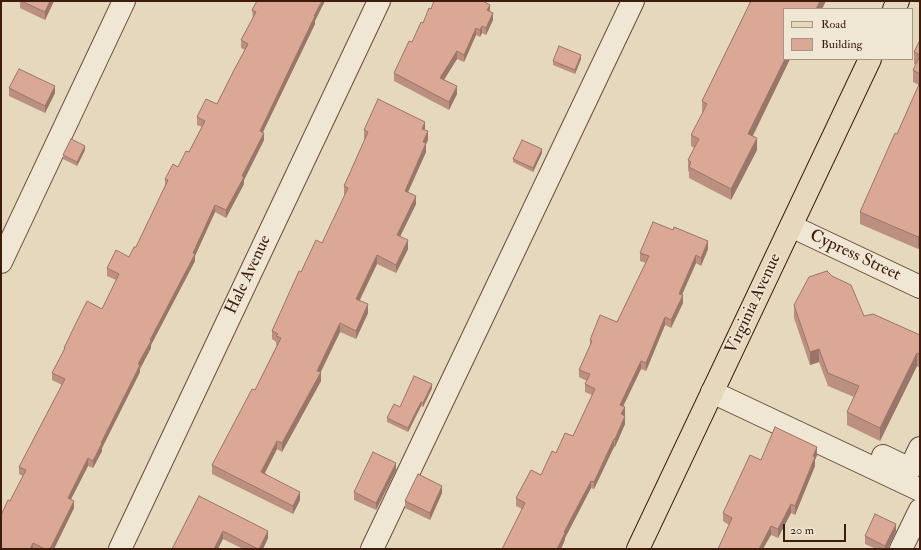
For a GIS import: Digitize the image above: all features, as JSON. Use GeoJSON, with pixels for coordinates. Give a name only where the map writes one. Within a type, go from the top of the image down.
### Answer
{"type":"FeatureCollection","features":[{"type":"Feature","properties":{"kind":"main road","name":"Virginia Avenue"},"geometry":{"type":"LineString","coordinates":[[638,549],[870,60]]}},
{"type":"Feature","properties":{"kind":"street"},"geometry":{"type":"LineString","coordinates":[[1,262],[124,1]]}},
{"type":"Feature","properties":{"kind":"street","name":"Hale Avenue"},"geometry":{"type":"LineString","coordinates":[[120,549],[379,1]]}},
{"type":"Feature","properties":{"kind":"street"},"geometry":{"type":"LineString","coordinates":[[372,549],[633,1]]}},
{"type":"Feature","properties":{"kind":"street","name":"Cypress Street"},"geometry":{"type":"LineString","coordinates":[[791,226],[920,287]]}},
{"type":"Feature","properties":{"kind":"street"},"geometry":{"type":"LineString","coordinates":[[712,392],[920,490]]}},
{"type":"Feature","properties":{"kind":"street"},"geometry":{"type":"LineString","coordinates":[[846,454],[861,449],[875,452],[910,469],[920,448]]}},
{"type":"Feature","properties":{"kind":"street"},"geometry":{"type":"LineString","coordinates":[[901,549],[920,510]]}},
{"type":"Feature","properties":{"kind":"building"},"geometry":{"type":"Polygon","coordinates":[[[21,1],[50,1],[45,12],[21,1]]]}},
{"type":"Feature","properties":{"kind":"building"},"geometry":{"type":"Polygon","coordinates":[[[257,1],[322,1],[260,131],[264,133],[242,176],[244,177],[226,210],[215,205],[193,253],[195,254],[138,364],[140,365],[93,461],[88,458],[68,498],[74,501],[50,549],[45,549],[33,543],[30,549],[1,549],[1,515],[26,470],[19,467],[65,379],[52,373],[87,301],[102,309],[119,274],[107,268],[116,250],[129,257],[134,247],[136,247],[168,180],[165,179],[173,164],[178,167],[186,151],[189,152],[205,121],[197,117],[206,99],[217,104],[248,44],[241,40],[256,12],[252,10],[257,1]]]}},
{"type":"Feature","properties":{"kind":"building"},"geometry":{"type":"Polygon","coordinates":[[[434,1],[483,1],[490,5],[487,10],[493,13],[486,28],[482,26],[480,30],[476,28],[464,55],[457,51],[440,78],[457,86],[449,102],[394,73],[409,41],[412,42],[421,22],[423,23],[429,8],[431,9],[434,1]]]}},
{"type":"Feature","properties":{"kind":"building"},"geometry":{"type":"Polygon","coordinates":[[[751,1],[820,1],[816,8],[783,8],[783,60],[785,60],[748,134],[757,138],[731,189],[689,167],[691,162],[688,160],[699,139],[691,135],[707,104],[702,101],[751,1]]]}},
{"type":"Feature","properties":{"kind":"building"},"geometry":{"type":"Polygon","coordinates":[[[920,40],[920,55],[914,52],[920,40]]]}},
{"type":"Feature","properties":{"kind":"building"},"geometry":{"type":"Polygon","coordinates":[[[559,46],[581,55],[575,70],[553,61],[559,46]]]}},
{"type":"Feature","properties":{"kind":"building"},"geometry":{"type":"Polygon","coordinates":[[[920,56],[920,74],[913,70],[920,56]]]}},
{"type":"Feature","properties":{"kind":"building"},"geometry":{"type":"Polygon","coordinates":[[[19,69],[55,86],[45,106],[9,88],[19,69]]]}},
{"type":"Feature","properties":{"kind":"building"},"geometry":{"type":"Polygon","coordinates":[[[920,82],[920,234],[918,237],[860,212],[895,133],[897,134],[920,82]]]}},
{"type":"Feature","properties":{"kind":"building"},"geometry":{"type":"Polygon","coordinates":[[[378,99],[425,122],[422,129],[428,131],[423,142],[426,143],[405,191],[416,196],[397,235],[408,240],[396,265],[377,255],[356,299],[368,304],[356,331],[340,323],[317,371],[321,372],[282,443],[277,441],[261,472],[300,492],[293,506],[212,465],[252,389],[255,390],[281,338],[276,336],[278,334],[272,331],[299,271],[301,272],[316,240],[322,243],[348,188],[344,186],[368,132],[364,130],[378,99]]]}},
{"type":"Feature","properties":{"kind":"building"},"geometry":{"type":"Polygon","coordinates":[[[71,139],[85,146],[77,162],[63,155],[71,139]]]}},
{"type":"Feature","properties":{"kind":"building"},"geometry":{"type":"Polygon","coordinates":[[[522,140],[542,149],[533,168],[513,159],[522,140]]]}},
{"type":"Feature","properties":{"kind":"building"},"geometry":{"type":"Polygon","coordinates":[[[653,222],[673,230],[674,227],[708,241],[701,258],[696,255],[679,294],[683,295],[671,320],[665,317],[646,363],[641,361],[620,405],[625,407],[621,414],[625,416],[615,439],[594,482],[591,481],[564,532],[565,533],[557,549],[502,549],[525,503],[516,498],[531,470],[541,475],[552,451],[556,453],[565,433],[573,436],[595,389],[585,384],[590,374],[579,370],[592,341],[590,340],[600,315],[617,322],[649,256],[640,253],[653,222]]]}},
{"type":"Feature","properties":{"kind":"building"},"geometry":{"type":"Polygon","coordinates":[[[827,271],[832,276],[851,285],[864,316],[873,314],[920,335],[920,354],[917,353],[880,428],[847,412],[859,386],[828,373],[819,349],[810,352],[794,305],[809,277],[827,271]]]}},
{"type":"Feature","properties":{"kind":"building"},"geometry":{"type":"Polygon","coordinates":[[[414,376],[432,384],[408,428],[387,418],[394,404],[400,407],[414,376]]]}},
{"type":"Feature","properties":{"kind":"building"},"geometry":{"type":"Polygon","coordinates":[[[775,427],[817,447],[813,456],[815,457],[795,506],[791,504],[778,529],[771,526],[759,549],[718,549],[732,518],[723,513],[750,455],[761,460],[775,427]]]}},
{"type":"Feature","properties":{"kind":"building"},"geometry":{"type":"Polygon","coordinates":[[[373,452],[396,463],[376,503],[354,492],[373,452]]]}},
{"type":"Feature","properties":{"kind":"building"},"geometry":{"type":"Polygon","coordinates":[[[418,474],[442,486],[430,513],[405,501],[418,474]]]}},
{"type":"Feature","properties":{"kind":"building"},"geometry":{"type":"Polygon","coordinates":[[[199,496],[268,531],[259,549],[223,531],[214,549],[172,549],[199,496]]]}},
{"type":"Feature","properties":{"kind":"building"},"geometry":{"type":"Polygon","coordinates":[[[875,514],[896,524],[885,546],[865,536],[875,514]]]}}]}
